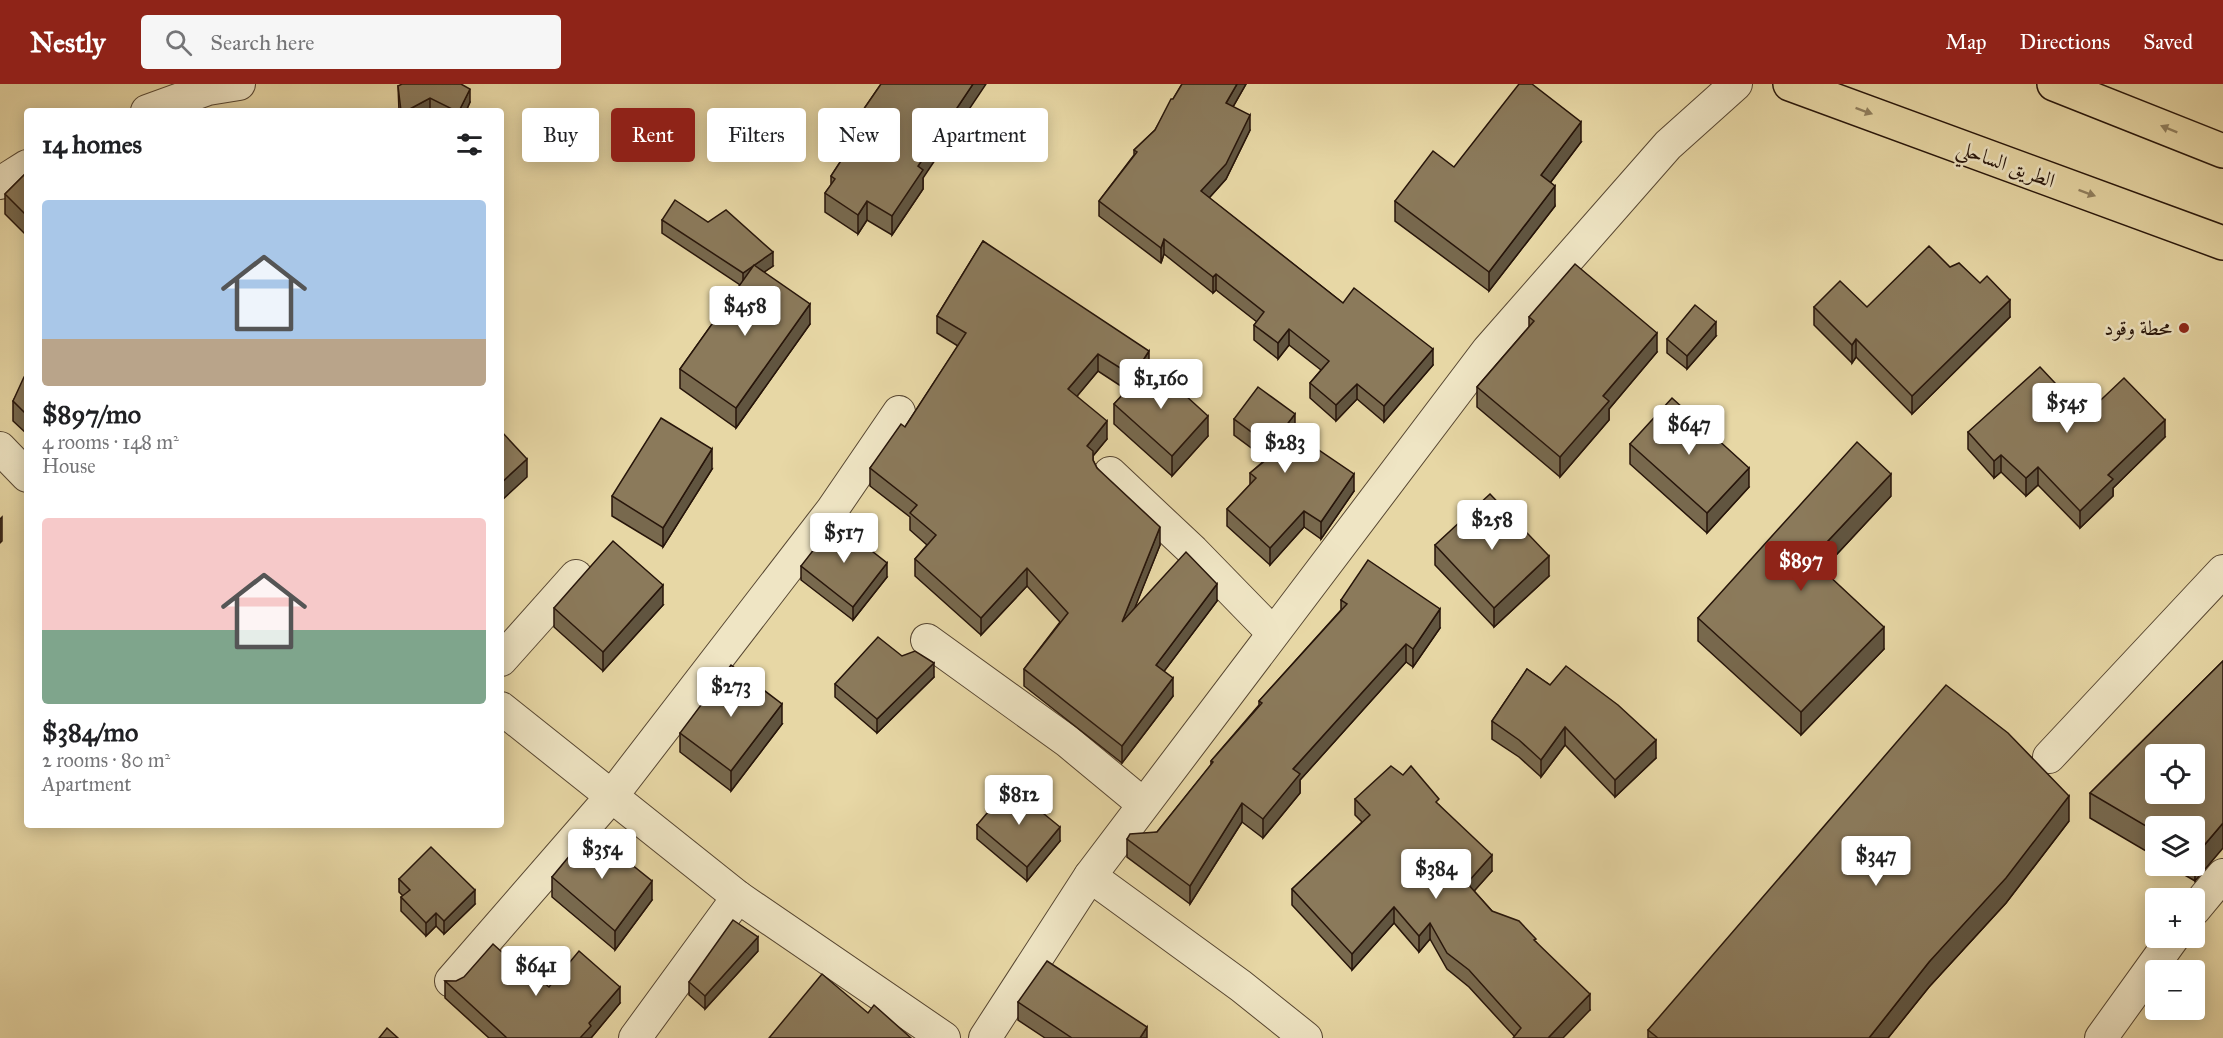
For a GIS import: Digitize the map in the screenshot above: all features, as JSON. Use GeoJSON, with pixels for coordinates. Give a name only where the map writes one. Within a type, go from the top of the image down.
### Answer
{"type":"FeatureCollection","features":[{"type":"Feature","properties":{"kind":"highway","name":"الطريق الساحلي"},"geometry":{"type":"LineString","coordinates":[[1790,84],[2223,243]]}},
{"type":"Feature","properties":{"kind":"highway"},"geometry":{"type":"LineString","coordinates":[[2054,84],[2223,151]]}},
{"type":"Feature","properties":{"kind":"street"},"geometry":{"type":"LineString","coordinates":[[155,108],[208,89],[238,84]]}},
{"type":"Feature","properties":{"kind":"street"},"geometry":{"type":"LineString","coordinates":[[985,1038],[1090,876],[1272,632],[1488,350],[1668,145],[1736,84]]}},
{"type":"Feature","properties":{"kind":"street"},"geometry":{"type":"LineString","coordinates":[[451,981],[611,797],[832,510],[899,412]]}},
{"type":"Feature","properties":{"kind":"street"},"geometry":{"type":"LineString","coordinates":[[0,448],[24,473]]}},
{"type":"Feature","properties":{"kind":"street"},"geometry":{"type":"LineString","coordinates":[[1110,473],[1193,551],[1272,632]]}},
{"type":"Feature","properties":{"kind":"street"},"geometry":{"type":"LineString","coordinates":[[2049,757],[2223,572]]}},
{"type":"Feature","properties":{"kind":"street"},"geometry":{"type":"LineString","coordinates":[[504,657],[576,576]]}},
{"type":"Feature","properties":{"kind":"street"},"geometry":{"type":"LineString","coordinates":[[927,640],[1067,741],[1143,804]]}},
{"type":"Feature","properties":{"kind":"street"},"geometry":{"type":"LineString","coordinates":[[504,710],[738,897],[944,1038]]}},
{"type":"Feature","properties":{"kind":"street"},"geometry":{"type":"LineString","coordinates":[[2205,897],[2223,875]]}},
{"type":"Feature","properties":{"kind":"street"},"geometry":{"type":"LineString","coordinates":[[1090,876],[1241,986],[1306,1038]]}},
{"type":"Feature","properties":{"kind":"street"},"geometry":{"type":"LineString","coordinates":[[635,1038],[738,897]]}},
{"type":"Feature","properties":{"kind":"street"},"geometry":{"type":"LineString","coordinates":[[2101,1038],[2167,948]]}},
{"type":"Feature","properties":{"kind":"building"},"geometry":{"type":"Polygon","coordinates":[[[402,84],[461,84],[470,89],[460,108],[450,108],[430,98],[412,108],[401,108],[398,86],[402,84]]]}},
{"type":"Feature","properties":{"kind":"building"},"geometry":{"type":"Polygon","coordinates":[[[881,84],[973,84],[957,108],[912,108],[912,162],[921,162],[918,166],[923,170],[892,216],[867,201],[858,215],[825,193],[835,179],[831,176],[840,162],[900,162],[900,108],[864,108],[881,84]]]}},
{"type":"Feature","properties":{"kind":"building"},"geometry":{"type":"Polygon","coordinates":[[[1182,84],[1237,84],[1226,103],[1250,115],[1226,164],[1201,191],[1343,303],[1354,288],[1433,349],[1384,406],[1357,384],[1336,405],[1310,383],[1329,361],[1289,329],[1278,343],[1254,325],[1264,312],[1216,274],[1213,277],[1164,239],[1161,248],[1099,201],[1137,152],[1134,150],[1155,130],[1171,99],[1182,84]]]}},
{"type":"Feature","properties":{"kind":"building"},"geometry":{"type":"Polygon","coordinates":[[[1519,84],[1532,84],[1581,122],[1541,175],[1555,186],[1489,272],[1395,201],[1433,151],[1454,167],[1519,84]]]}},
{"type":"Feature","properties":{"kind":"building"},"geometry":{"type":"Polygon","coordinates":[[[24,175],[24,213],[5,194],[24,175]]]}},
{"type":"Feature","properties":{"kind":"building"},"geometry":{"type":"Polygon","coordinates":[[[675,200],[708,222],[726,210],[773,252],[743,273],[662,220],[675,200]]]}},
{"type":"Feature","properties":{"kind":"building"},"geometry":{"type":"Polygon","coordinates":[[[983,241],[1149,351],[1133,376],[1098,354],[1068,389],[1107,421],[1087,446],[1093,451],[1093,460],[1097,468],[1160,527],[1122,622],[1186,552],[1217,584],[1156,665],[1173,678],[1122,746],[1024,669],[1068,613],[1027,568],[981,618],[915,559],[936,535],[910,513],[917,505],[870,468],[901,424],[905,427],[966,333],[937,316],[983,241]]]}},
{"type":"Feature","properties":{"kind":"building"},"geometry":{"type":"Polygon","coordinates":[[[1929,246],[1950,267],[1959,263],[1980,283],[1987,276],[2010,300],[1912,396],[1856,339],[1852,345],[1814,307],[1840,281],[1867,307],[1929,246]]]}},
{"type":"Feature","properties":{"kind":"building"},"geometry":{"type":"Polygon","coordinates":[[[1575,264],[1657,333],[1603,396],[1609,401],[1560,457],[1477,387],[1534,321],[1529,317],[1575,264]]]}},
{"type":"Feature","properties":{"kind":"building"},"geometry":{"type":"Polygon","coordinates":[[[754,265],[810,304],[736,408],[680,369],[754,265]]]}},
{"type":"Feature","properties":{"kind":"building"},"geometry":{"type":"Polygon","coordinates":[[[1695,305],[1716,322],[1687,356],[1667,339],[1695,305]]]}},
{"type":"Feature","properties":{"kind":"building"},"geometry":{"type":"Polygon","coordinates":[[[1151,364],[1208,416],[1172,456],[1114,404],[1151,364]]]}},
{"type":"Feature","properties":{"kind":"building"},"geometry":{"type":"Polygon","coordinates":[[[2040,367],[2085,415],[2124,378],[2165,420],[2108,475],[2113,479],[2080,511],[2038,467],[2026,478],[2001,455],[1994,461],[1968,432],[2040,367]]]}},
{"type":"Feature","properties":{"kind":"building"},"geometry":{"type":"Polygon","coordinates":[[[24,377],[24,412],[13,401],[24,377]]]}},
{"type":"Feature","properties":{"kind":"building"},"geometry":{"type":"Polygon","coordinates":[[[1258,387],[1295,414],[1285,427],[1354,474],[1321,522],[1304,511],[1270,548],[1227,509],[1256,478],[1250,473],[1277,451],[1234,419],[1258,387]]]}},
{"type":"Feature","properties":{"kind":"building"},"geometry":{"type":"Polygon","coordinates":[[[1672,398],[1749,468],[1707,513],[1630,444],[1672,398]]]}},
{"type":"Feature","properties":{"kind":"building"},"geometry":{"type":"Polygon","coordinates":[[[661,418],[712,449],[663,528],[612,496],[661,418]]]}},
{"type":"Feature","properties":{"kind":"building"},"geometry":{"type":"Polygon","coordinates":[[[504,434],[527,459],[504,480],[504,434]]]}},
{"type":"Feature","properties":{"kind":"building"},"geometry":{"type":"Polygon","coordinates":[[[1857,442],[1891,474],[1811,559],[1884,627],[1801,712],[1698,618],[1857,442]]]}},
{"type":"Feature","properties":{"kind":"building"},"geometry":{"type":"Polygon","coordinates":[[[1490,494],[1549,556],[1494,608],[1435,545],[1490,494]]]}},
{"type":"Feature","properties":{"kind":"building"},"geometry":{"type":"Polygon","coordinates":[[[835,522],[887,563],[853,607],[801,566],[835,522]]]}},
{"type":"Feature","properties":{"kind":"building"},"geometry":{"type":"Polygon","coordinates":[[[613,541],[663,585],[603,652],[554,608],[613,541]]]}},
{"type":"Feature","properties":{"kind":"building"},"geometry":{"type":"Polygon","coordinates":[[[1368,560],[1440,609],[1413,649],[1406,644],[1293,769],[1300,774],[1263,819],[1242,803],[1190,886],[1127,839],[1130,834],[1157,832],[1213,762],[1211,761],[1262,703],[1259,701],[1347,604],[1341,600],[1368,560]]]}},
{"type":"Feature","properties":{"kind":"building"},"geometry":{"type":"Polygon","coordinates":[[[878,637],[902,656],[915,651],[934,663],[877,719],[835,684],[878,637]]]}},
{"type":"Feature","properties":{"kind":"building"},"geometry":{"type":"Polygon","coordinates":[[[2223,661],[2223,823],[2205,844],[2205,816],[2145,816],[2145,826],[2090,793],[2223,661]]]}},
{"type":"Feature","properties":{"kind":"building"},"geometry":{"type":"Polygon","coordinates":[[[731,665],[782,704],[731,771],[680,733],[731,665]]]}},
{"type":"Feature","properties":{"kind":"building"},"geometry":{"type":"Polygon","coordinates":[[[1566,666],[1618,705],[1656,740],[1615,780],[1565,727],[1541,760],[1519,740],[1492,721],[1527,669],[1550,685],[1566,666]]]}},
{"type":"Feature","properties":{"kind":"building"},"geometry":{"type":"Polygon","coordinates":[[[1946,685],[2008,733],[2069,796],[2006,878],[1929,962],[1869,1038],[1658,1038],[1648,1030],[1946,685]]]}},
{"type":"Feature","properties":{"kind":"building"},"geometry":{"type":"Polygon","coordinates":[[[1391,766],[1403,775],[1411,766],[1439,799],[1436,802],[1492,855],[1467,883],[1492,911],[1519,921],[1536,939],[1534,940],[1590,994],[1548,1038],[1513,1038],[1521,1028],[1469,970],[1447,953],[1430,923],[1419,936],[1394,907],[1352,954],[1292,889],[1370,815],[1355,799],[1391,766]]]}},
{"type":"Feature","properties":{"kind":"building"},"geometry":{"type":"Polygon","coordinates":[[[1010,786],[1060,827],[1027,867],[977,825],[1010,786]]]}},
{"type":"Feature","properties":{"kind":"building"},"geometry":{"type":"Polygon","coordinates":[[[590,831],[652,881],[615,931],[552,877],[590,831]]]}},
{"type":"Feature","properties":{"kind":"building"},"geometry":{"type":"Polygon","coordinates":[[[431,847],[475,890],[444,921],[436,913],[426,923],[401,897],[410,890],[399,879],[431,847]]]}},
{"type":"Feature","properties":{"kind":"building"},"geometry":{"type":"Polygon","coordinates":[[[733,920],[758,937],[705,996],[689,982],[733,920]]]}},
{"type":"Feature","properties":{"kind":"building"},"geometry":{"type":"Polygon","coordinates":[[[493,944],[540,987],[544,983],[549,987],[579,951],[620,987],[589,1023],[591,1026],[580,1038],[507,1038],[445,981],[456,981],[464,977],[493,944]]]}},
{"type":"Feature","properties":{"kind":"building"},"geometry":{"type":"Polygon","coordinates":[[[1047,961],[1147,1027],[1140,1038],[1072,1038],[1018,1002],[1047,961]]]}},
{"type":"Feature","properties":{"kind":"building"},"geometry":{"type":"Polygon","coordinates":[[[822,974],[868,1013],[874,1005],[911,1038],[769,1038],[822,974]]]}},
{"type":"Feature","properties":{"kind":"building"},"geometry":{"type":"Polygon","coordinates":[[[387,1028],[398,1038],[379,1038],[387,1028]]]}},
{"type":"Feature","properties":{"kind":"place","name":"محطة وقود"},"geometry":{"type":"Point","coordinates":[2184,328]}}]}
